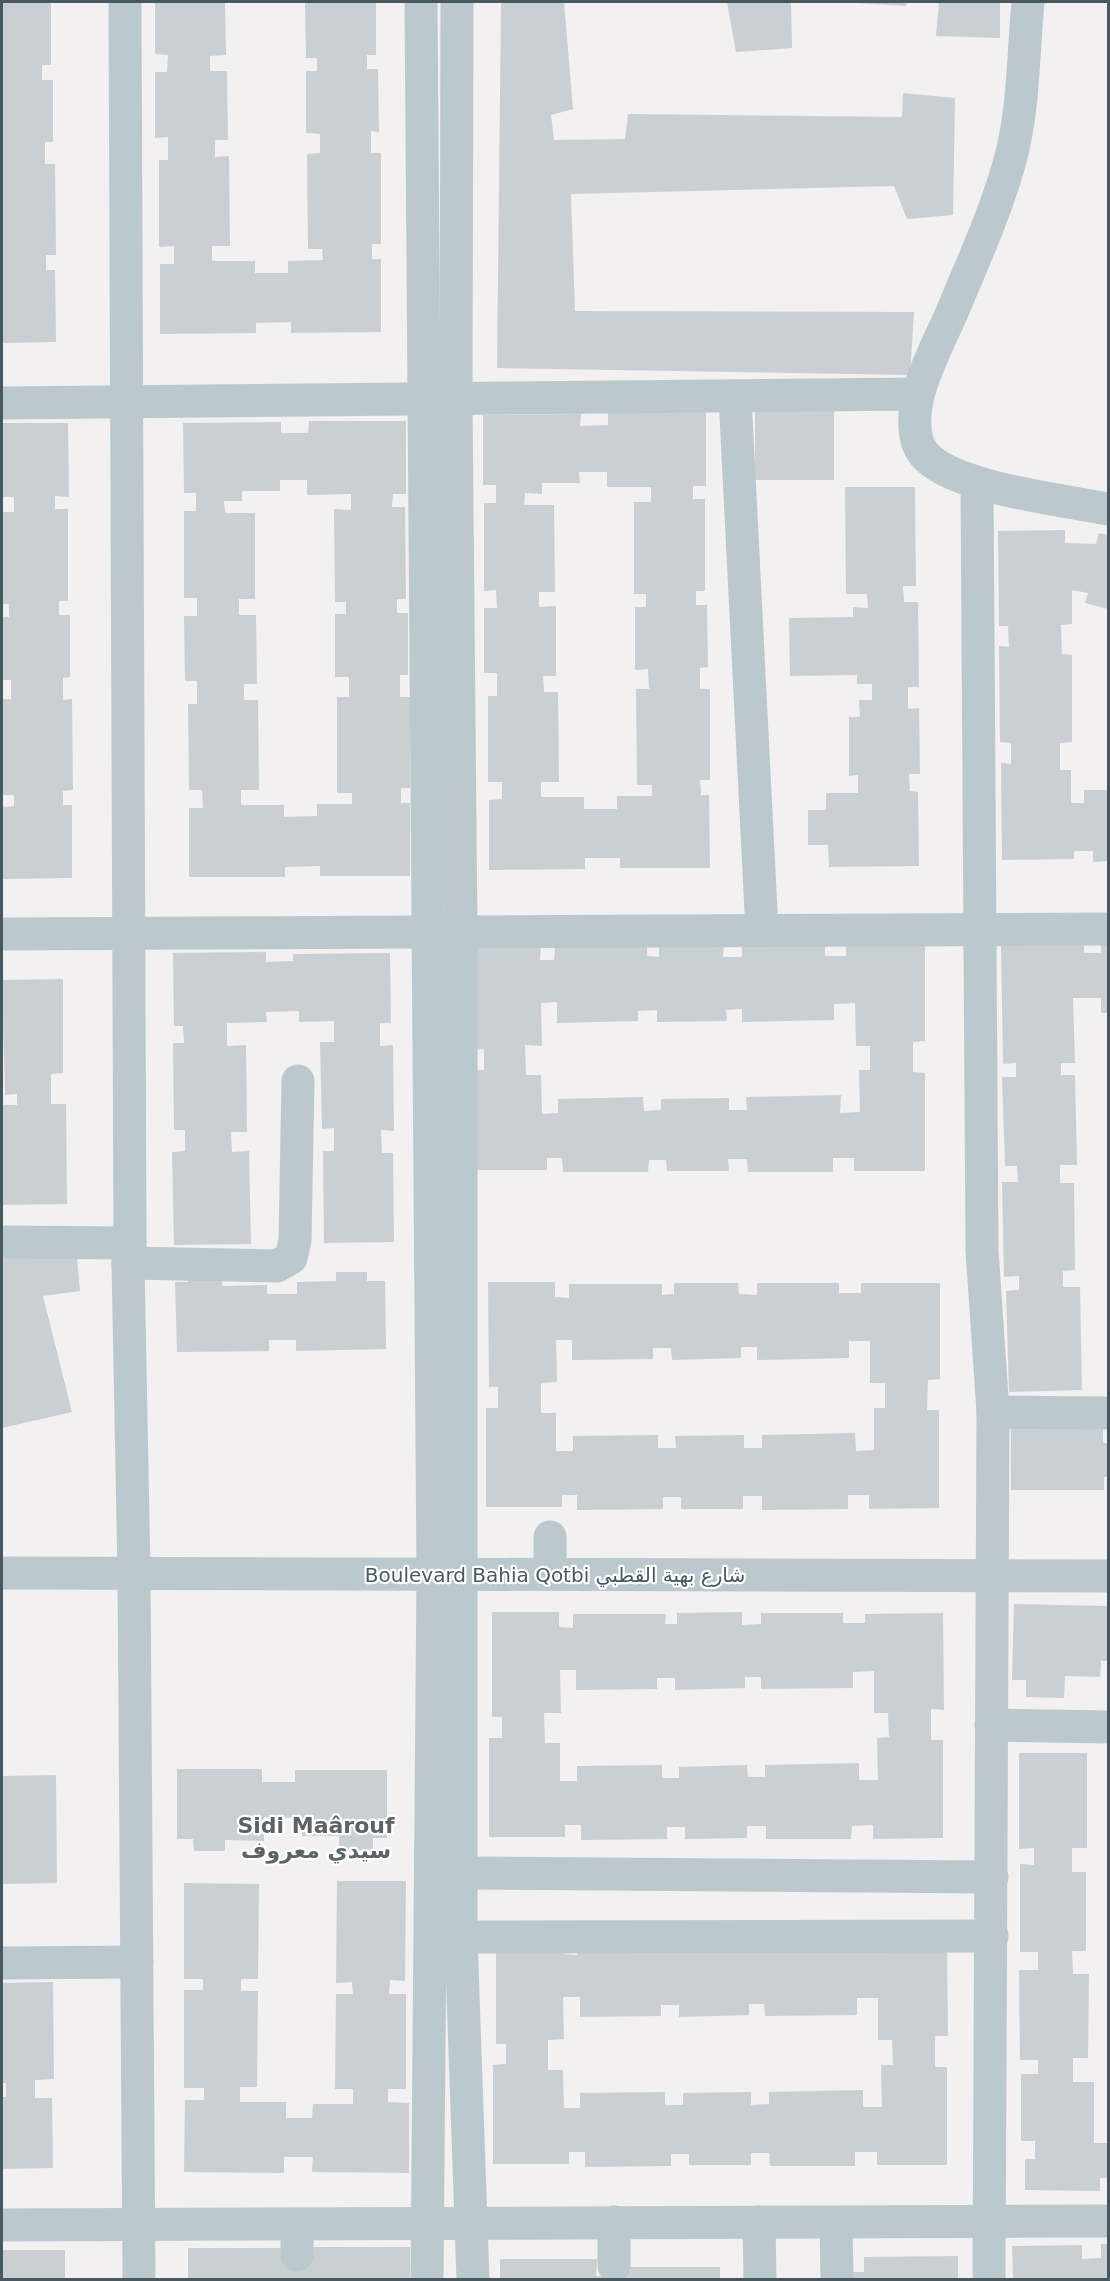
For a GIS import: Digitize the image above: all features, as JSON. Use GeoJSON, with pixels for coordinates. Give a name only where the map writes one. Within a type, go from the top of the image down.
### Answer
{"type":"FeatureCollection","features":[{"type":"Feature","properties":{"kind":"street"},"geometry":{"type":"LineString","coordinates":[[125,2],[129,402],[129,1253],[134,1573],[139,2280]]}},
{"type":"Feature","properties":{"kind":"street"},"geometry":{"type":"LineString","coordinates":[[421,2],[441,399],[461,932],[446,1574],[426,2223],[427,2280]]}},
{"type":"Feature","properties":{"kind":"street"},"geometry":{"type":"LineString","coordinates":[[457,2],[441,399],[426,932],[446,1574],[461,1873],[461,1937],[473,2223],[473,2280]]}},
{"type":"Feature","properties":{"kind":"street"},"geometry":{"type":"LineString","coordinates":[[1028,2],[1019,116],[1010,161],[992,219],[918,394],[916,436],[922,452],[943,470],[977,483],[1108,509]]}},
{"type":"Feature","properties":{"kind":"street"},"geometry":{"type":"LineString","coordinates":[[2,403],[918,394]]}},
{"type":"Feature","properties":{"kind":"street"},"geometry":{"type":"LineString","coordinates":[[735,396],[762,931]]}},
{"type":"Feature","properties":{"kind":"street"},"geometry":{"type":"LineString","coordinates":[[977,483],[982,1250],[993,1412],[989,2280]]}},
{"type":"Feature","properties":{"kind":"street"},"geometry":{"type":"LineString","coordinates":[[2,934],[1108,929]]}},
{"type":"Feature","properties":{"kind":"street"},"geometry":{"type":"LineString","coordinates":[[2,1242],[277,1266],[291,1258],[295,1240],[298,1081]]}},
{"type":"Feature","properties":{"kind":"street"},"geometry":{"type":"LineString","coordinates":[[993,1412],[1108,1413]]}},
{"type":"Feature","properties":{"kind":"street"},"geometry":{"type":"LineString","coordinates":[[550,1537],[550,1574]]}},
{"type":"Feature","properties":{"kind":"street","name":"Boulevard Bahia Qotbi شارع بهية القطبي"},"geometry":{"type":"LineString","coordinates":[[2,1573],[1108,1576]]}},
{"type":"Feature","properties":{"kind":"street"},"geometry":{"type":"LineString","coordinates":[[991,1725],[1108,1726]]}},
{"type":"Feature","properties":{"kind":"street"},"geometry":{"type":"LineString","coordinates":[[461,1873],[992,1877]]}},
{"type":"Feature","properties":{"kind":"street"},"geometry":{"type":"LineString","coordinates":[[461,1937],[992,1936]]}},
{"type":"Feature","properties":{"kind":"street"},"geometry":{"type":"LineString","coordinates":[[2,1963],[137,1962]]}},
{"type":"Feature","properties":{"kind":"street"},"geometry":{"type":"LineString","coordinates":[[2,2225],[138,2224],[297,2240],[426,2223],[1108,2221]]}},
{"type":"Feature","properties":{"kind":"street"},"geometry":{"type":"LineString","coordinates":[[759,2222],[760,2280]]}},
{"type":"Feature","properties":{"kind":"street"},"geometry":{"type":"LineString","coordinates":[[614,2223],[614,2266]]}},
{"type":"Feature","properties":{"kind":"street"},"geometry":{"type":"LineString","coordinates":[[836,2223],[837,2280]]}},
{"type":"Feature","properties":{"kind":"building"},"geometry":{"type":"Polygon","coordinates":[[[2,2],[51,2],[51,65],[42,65],[42,80],[53,80],[53,142],[45,142],[45,164],[55,164],[56,255],[46,255],[46,270],[55,270],[56,342],[2,343],[2,2]]]}},
{"type":"Feature","properties":{"kind":"building"},"geometry":{"type":"Polygon","coordinates":[[[155,2],[225,2],[226,55],[210,56],[210,71],[227,71],[228,140],[215,140],[215,157],[229,156],[230,246],[212,246],[212,261],[255,261],[255,273],[288,273],[288,261],[323,260],[322,249],[308,249],[307,154],[320,153],[320,134],[306,133],[306,71],[317,71],[317,58],[306,58],[305,2],[376,2],[376,55],[367,55],[367,69],[378,69],[379,132],[371,131],[371,153],[381,153],[381,244],[372,244],[372,259],[381,259],[381,332],[291,333],[291,322],[256,323],[256,333],[160,334],[160,264],[174,264],[174,246],[159,247],[159,160],[168,160],[168,137],[155,138],[155,72],[167,72],[168,55],[155,54],[155,2]]]}},
{"type":"Feature","properties":{"kind":"building"},"geometry":{"type":"Polygon","coordinates":[[[501,2],[564,2],[573,109],[551,115],[554,140],[625,139],[628,114],[902,117],[903,93],[955,98],[953,215],[907,219],[894,186],[571,194],[575,311],[914,312],[910,375],[497,368],[501,2]]]}},
{"type":"Feature","properties":{"kind":"building"},"geometry":{"type":"Polygon","coordinates":[[[727,2],[791,2],[792,48],[736,52],[727,2]]]}},
{"type":"Feature","properties":{"kind":"building"},"geometry":{"type":"Polygon","coordinates":[[[841,2],[907,2],[906,6],[841,2]]]}},
{"type":"Feature","properties":{"kind":"building"},"geometry":{"type":"Polygon","coordinates":[[[939,2],[1000,2],[1000,38],[936,36],[939,2]]]}},
{"type":"Feature","properties":{"kind":"building"},"geometry":{"type":"Polygon","coordinates":[[[755,406],[834,407],[834,480],[755,480],[755,406]]]}},
{"type":"Feature","properties":{"kind":"building"},"geometry":{"type":"Polygon","coordinates":[[[706,412],[706,486],[693,486],[693,499],[705,499],[705,591],[696,591],[696,605],[707,605],[708,667],[700,668],[700,689],[710,689],[710,780],[700,780],[701,795],[709,795],[710,868],[620,868],[620,858],[585,858],[585,869],[489,870],[489,800],[502,799],[502,782],[488,782],[488,696],[497,696],[497,673],[484,673],[484,608],[497,608],[496,590],[484,591],[484,503],[496,503],[496,485],[483,485],[483,415],[581,414],[580,426],[608,425],[608,413],[706,412]],[[579,472],[580,483],[542,483],[542,494],[525,493],[524,505],[554,505],[555,592],[539,592],[539,607],[556,606],[556,676],[543,676],[544,692],[558,692],[559,782],[541,782],[541,797],[584,797],[584,809],[617,809],[617,796],[652,796],[652,785],[637,785],[636,689],[649,689],[648,669],[635,670],[635,607],[646,607],[646,594],[634,594],[634,502],[651,502],[651,487],[607,487],[607,472],[579,472]]]}},
{"type":"Feature","properties":{"kind":"building"},"geometry":{"type":"Polygon","coordinates":[[[309,421],[406,421],[406,494],[393,494],[392,507],[405,507],[406,599],[397,599],[397,613],[408,613],[408,675],[400,675],[400,697],[410,697],[410,788],[401,788],[401,803],[410,803],[410,876],[320,876],[320,866],[285,867],[285,877],[189,877],[189,808],[203,808],[202,790],[189,790],[188,704],[197,704],[197,681],[185,681],[184,616],[197,616],[197,598],[184,598],[184,511],[196,511],[196,493],[184,493],[183,423],[281,422],[281,433],[308,433],[309,421]],[[280,480],[280,491],[242,491],[242,501],[224,501],[225,513],[255,513],[255,599],[239,599],[239,615],[256,615],[257,684],[244,684],[244,700],[258,700],[259,790],[241,790],[241,805],[284,805],[284,817],[317,816],[317,804],[352,804],[352,793],[337,793],[337,697],[349,697],[349,677],[335,677],[335,614],[346,614],[346,602],[335,602],[334,509],[351,510],[351,494],[307,495],[307,480],[280,480]]]}},
{"type":"Feature","properties":{"kind":"building"},"geometry":{"type":"Polygon","coordinates":[[[2,423],[68,423],[69,497],[55,496],[55,509],[68,509],[68,601],[59,601],[59,615],[70,615],[70,677],[63,678],[63,700],[72,699],[73,790],[63,791],[63,805],[72,805],[72,878],[2,879],[2,807],[14,806],[14,795],[2,795],[2,699],[11,699],[11,680],[2,680],[2,617],[9,617],[9,604],[2,604],[2,512],[14,512],[14,497],[2,497],[2,423]]]}},
{"type":"Feature","properties":{"kind":"building"},"geometry":{"type":"Polygon","coordinates":[[[845,487],[915,487],[916,586],[903,586],[904,602],[918,602],[919,687],[908,687],[908,709],[919,708],[920,774],[909,774],[910,791],[918,792],[919,866],[829,867],[828,845],[808,845],[808,810],[826,810],[826,793],[858,793],[858,775],[849,776],[849,717],[860,717],[859,700],[872,700],[872,684],[857,684],[857,675],[790,676],[789,618],[853,617],[853,607],[868,608],[867,594],[846,594],[845,487]]]}},
{"type":"Feature","properties":{"kind":"building"},"geometry":{"type":"Polygon","coordinates":[[[1065,530],[1065,543],[1096,544],[1099,533],[1108,535],[1108,609],[1085,603],[1088,593],[1072,590],[1072,624],[1061,625],[1062,654],[1072,655],[1072,742],[1060,743],[1060,770],[1071,770],[1071,803],[1084,803],[1084,790],[1108,790],[1108,861],[1093,862],[1093,851],[1074,851],[1074,859],[1002,860],[1001,763],[1011,764],[1011,743],[1000,742],[999,646],[1009,647],[1008,626],[999,626],[998,531],[1065,530]]]}},
{"type":"Feature","properties":{"kind":"building"},"geometry":{"type":"Polygon","coordinates":[[[1084,941],[1084,953],[1101,953],[1101,943],[1108,943],[1108,1013],[1101,1013],[1101,998],[1073,998],[1075,1063],[1061,1063],[1061,1075],[1075,1075],[1077,1165],[1060,1165],[1060,1183],[1074,1183],[1075,1270],[1063,1271],[1063,1287],[1080,1287],[1082,1390],[1009,1392],[1006,1291],[1019,1290],[1019,1276],[1004,1277],[1002,1182],[1018,1182],[1017,1166],[1005,1166],[1002,1077],[1016,1077],[1016,1063],[1003,1064],[1001,943],[1084,941]]]}},
{"type":"Feature","properties":{"kind":"building"},"geometry":{"type":"Polygon","coordinates":[[[474,945],[541,945],[540,960],[554,960],[555,946],[647,946],[647,956],[659,957],[659,946],[724,945],[723,957],[742,957],[742,946],[825,945],[825,956],[846,956],[846,946],[925,946],[925,1041],[913,1042],[913,1072],[925,1073],[925,1171],[854,1171],[854,1158],[833,1158],[833,1172],[748,1172],[747,1159],[728,1159],[729,1171],[667,1171],[666,1160],[649,1160],[648,1172],[563,1172],[562,1158],[547,1158],[547,1170],[471,1170],[470,1070],[484,1070],[484,1049],[474,1050],[474,945]],[[557,1002],[541,1003],[542,1046],[525,1045],[526,1075],[541,1075],[542,1114],[558,1113],[558,1099],[643,1097],[644,1111],[661,1110],[661,1099],[729,1098],[729,1110],[747,1110],[746,1097],[841,1095],[840,1113],[860,1112],[859,1070],[870,1070],[870,1046],[856,1046],[855,1003],[834,1004],[834,1020],[742,1022],[742,1009],[726,1010],[727,1021],[657,1022],[657,1010],[638,1011],[638,1021],[557,1023],[557,1002]]]}},
{"type":"Feature","properties":{"kind":"building"},"geometry":{"type":"Polygon","coordinates":[[[266,952],[266,962],[293,961],[293,954],[390,953],[391,1023],[380,1023],[380,1046],[393,1045],[394,1131],[381,1130],[382,1153],[393,1153],[394,1242],[324,1243],[323,1151],[334,1151],[334,1128],[322,1129],[320,1042],[334,1042],[334,1021],[299,1022],[299,1011],[266,1012],[267,1022],[227,1023],[227,1046],[246,1045],[247,1132],[231,1132],[232,1152],[249,1151],[251,1244],[174,1245],[172,1152],[185,1151],[185,1130],[174,1130],[173,1043],[184,1043],[183,1026],[174,1026],[173,953],[266,952]]]}},
{"type":"Feature","properties":{"kind":"building"},"geometry":{"type":"Polygon","coordinates":[[[63,979],[63,1073],[51,1074],[51,1104],[66,1104],[67,1204],[2,1205],[2,1105],[17,1105],[17,1094],[5,1095],[2,980],[63,979]]]}},
{"type":"Feature","properties":{"kind":"building"},"geometry":{"type":"Polygon","coordinates":[[[24,1254],[77,1257],[80,1291],[43,1296],[72,1412],[2,1428],[2,1259],[24,1254]]]}},
{"type":"Feature","properties":{"kind":"building"},"geometry":{"type":"Polygon","coordinates":[[[222,1272],[222,1286],[267,1285],[267,1294],[297,1294],[297,1282],[336,1281],[336,1272],[367,1272],[367,1281],[385,1281],[386,1349],[296,1351],[296,1340],[269,1340],[269,1351],[177,1352],[175,1282],[188,1282],[188,1273],[222,1272]]]}},
{"type":"Feature","properties":{"kind":"building"},"geometry":{"type":"Polygon","coordinates":[[[488,1282],[555,1282],[555,1297],[569,1298],[569,1284],[662,1284],[662,1295],[674,1294],[674,1283],[738,1283],[739,1294],[757,1295],[757,1283],[839,1283],[839,1293],[861,1293],[861,1283],[940,1283],[940,1379],[928,1380],[927,1410],[939,1410],[939,1508],[869,1509],[869,1495],[848,1495],[848,1509],[762,1510],[762,1496],[743,1496],[743,1509],[681,1509],[681,1497],[663,1497],[663,1509],[577,1510],[577,1495],[562,1495],[562,1507],[486,1507],[486,1408],[498,1408],[498,1387],[489,1387],[488,1282]],[[556,1340],[557,1382],[541,1383],[541,1413],[556,1413],[556,1451],[573,1451],[573,1436],[658,1435],[658,1448],[676,1448],[675,1436],[744,1435],[744,1448],[762,1448],[762,1435],[855,1433],[856,1451],[874,1450],[874,1408],[885,1408],[885,1383],[870,1383],[870,1341],[849,1341],[849,1358],[757,1360],[757,1347],[741,1347],[741,1358],[672,1360],[671,1348],[653,1348],[653,1359],[572,1360],[572,1340],[556,1340]]]}},
{"type":"Feature","properties":{"kind":"building"},"geometry":{"type":"Polygon","coordinates":[[[1103,1417],[1103,1443],[1108,1443],[1108,1477],[1104,1477],[1104,1490],[1011,1490],[1011,1418],[1103,1417]]]}},
{"type":"Feature","properties":{"kind":"building"},"geometry":{"type":"Polygon","coordinates":[[[1014,1604],[1108,1606],[1108,1661],[1101,1661],[1100,1677],[1065,1676],[1064,1698],[1026,1697],[1026,1680],[1012,1680],[1014,1604]]]}},
{"type":"Feature","properties":{"kind":"building"},"geometry":{"type":"Polygon","coordinates":[[[492,1612],[559,1612],[559,1627],[573,1628],[573,1614],[666,1614],[665,1624],[677,1624],[677,1613],[742,1612],[742,1625],[761,1624],[761,1613],[843,1613],[843,1623],[865,1623],[865,1614],[943,1613],[944,1710],[931,1709],[931,1740],[943,1740],[943,1838],[873,1839],[873,1825],[852,1826],[851,1839],[766,1839],[766,1826],[747,1826],[747,1838],[685,1839],[685,1827],[667,1827],[667,1839],[581,1840],[581,1825],[565,1825],[565,1837],[489,1837],[489,1738],[502,1738],[502,1717],[492,1717],[492,1612]],[[560,1670],[561,1713],[544,1713],[545,1743],[560,1743],[560,1781],[577,1781],[577,1766],[662,1765],[662,1778],[679,1778],[679,1767],[747,1765],[748,1777],[765,1777],[765,1765],[859,1763],[859,1780],[878,1780],[877,1738],[889,1737],[888,1713],[874,1713],[874,1671],[853,1672],[853,1688],[761,1689],[761,1677],[745,1677],[745,1688],[675,1690],[675,1678],[657,1678],[657,1689],[576,1690],[576,1670],[560,1670]]]}},
{"type":"Feature","properties":{"kind":"building"},"geometry":{"type":"Polygon","coordinates":[[[1019,1753],[1087,1753],[1087,1848],[1072,1848],[1072,1872],[1086,1872],[1086,1951],[1072,1951],[1073,1974],[1089,1974],[1088,2058],[1073,2058],[1073,2082],[1094,2082],[1094,2143],[1108,2143],[1108,2178],[1100,2178],[1100,2191],[1025,2190],[1025,2159],[1035,2159],[1035,2141],[1021,2141],[1021,2074],[1038,2074],[1038,2060],[1020,2060],[1019,1970],[1038,1970],[1038,1952],[1020,1952],[1020,1864],[1034,1865],[1034,1848],[1019,1849],[1019,1753]]]}},
{"type":"Feature","properties":{"kind":"building"},"geometry":{"type":"Polygon","coordinates":[[[177,1769],[262,1769],[262,1782],[295,1782],[295,1770],[387,1770],[387,1838],[373,1838],[373,1850],[339,1851],[339,1836],[302,1836],[302,1818],[264,1817],[264,1841],[225,1840],[225,1851],[194,1851],[193,1839],[177,1839],[177,1769]]]}},
{"type":"Feature","properties":{"kind":"building"},"geometry":{"type":"Polygon","coordinates":[[[56,1775],[57,1883],[2,1884],[2,1776],[56,1775]]]}},
{"type":"Feature","properties":{"kind":"building"},"geometry":{"type":"Polygon","coordinates":[[[337,1881],[406,1881],[405,1981],[390,1980],[389,1994],[406,1994],[406,2089],[388,2089],[388,2102],[409,2103],[409,2173],[312,2172],[313,2157],[284,2157],[284,2173],[184,2172],[185,2100],[204,2100],[204,2088],[184,2088],[184,1990],[203,1990],[203,1979],[184,1979],[184,1883],[259,1884],[258,1979],[241,1979],[241,1991],[258,1991],[257,2087],[240,2087],[240,2102],[286,2102],[286,2118],[312,2118],[313,2104],[353,2104],[353,2089],[335,2089],[336,1994],[353,1994],[352,1982],[336,1983],[337,1881]]]}},
{"type":"Feature","properties":{"kind":"building"},"geometry":{"type":"Polygon","coordinates":[[[496,1939],[563,1939],[563,1954],[577,1955],[577,1941],[947,1940],[948,2036],[935,2036],[935,2067],[947,2067],[947,2165],[877,2165],[877,2152],[855,2152],[855,2166],[770,2166],[769,2153],[751,2153],[751,2165],[689,2165],[689,2154],[671,2154],[671,2166],[585,2167],[585,2152],[569,2152],[569,2164],[493,2164],[493,2065],[506,2064],[506,2044],[496,2044],[496,1939]],[[563,1997],[564,2039],[548,2040],[548,2070],[563,2070],[564,2108],[580,2108],[580,2093],[665,2092],[665,2105],[683,2105],[683,2093],[751,2092],[751,2105],[769,2104],[769,2092],[863,2090],[863,2107],[882,2107],[881,2065],[893,2065],[892,2040],[878,2040],[878,1998],[857,1998],[857,2015],[765,2016],[764,2004],[749,2004],[749,2015],[679,2017],[679,2005],[661,2005],[661,2016],[580,2017],[580,1997],[563,1997]]]}},
{"type":"Feature","properties":{"kind":"building"},"geometry":{"type":"Polygon","coordinates":[[[53,1982],[54,2079],[35,2080],[35,2098],[52,2098],[53,2168],[2,2169],[2,2097],[6,2097],[6,2083],[2,2083],[2,1983],[53,1982]]]}},
{"type":"Feature","properties":{"kind":"building"},"geometry":{"type":"Polygon","coordinates":[[[1101,2244],[1108,2244],[1108,2280],[1013,2280],[1012,2246],[1082,2245],[1082,2259],[1101,2258],[1101,2244]]]}},
{"type":"Feature","properties":{"kind":"building"},"geometry":{"type":"Polygon","coordinates":[[[313,2247],[410,2247],[410,2280],[188,2280],[188,2248],[285,2248],[285,2259],[313,2259],[313,2247]]]}},
{"type":"Feature","properties":{"kind":"building"},"geometry":{"type":"Polygon","coordinates":[[[2,2250],[65,2250],[65,2280],[2,2280],[2,2250]]]}},
{"type":"Feature","properties":{"kind":"building"},"geometry":{"type":"Polygon","coordinates":[[[958,2256],[958,2280],[846,2280],[846,2272],[864,2272],[864,2257],[958,2256]]]}},
{"type":"Feature","properties":{"kind":"building"},"geometry":{"type":"Polygon","coordinates":[[[500,2259],[597,2259],[596,2276],[627,2276],[627,2267],[720,2267],[720,2280],[500,2280],[500,2259]]]}},
{"type":"Feature","properties":{"kind":"district","name":"Sidi Maârouf سيدي معروف"},"geometry":{"type":"Point","coordinates":[316,1838]}}]}
